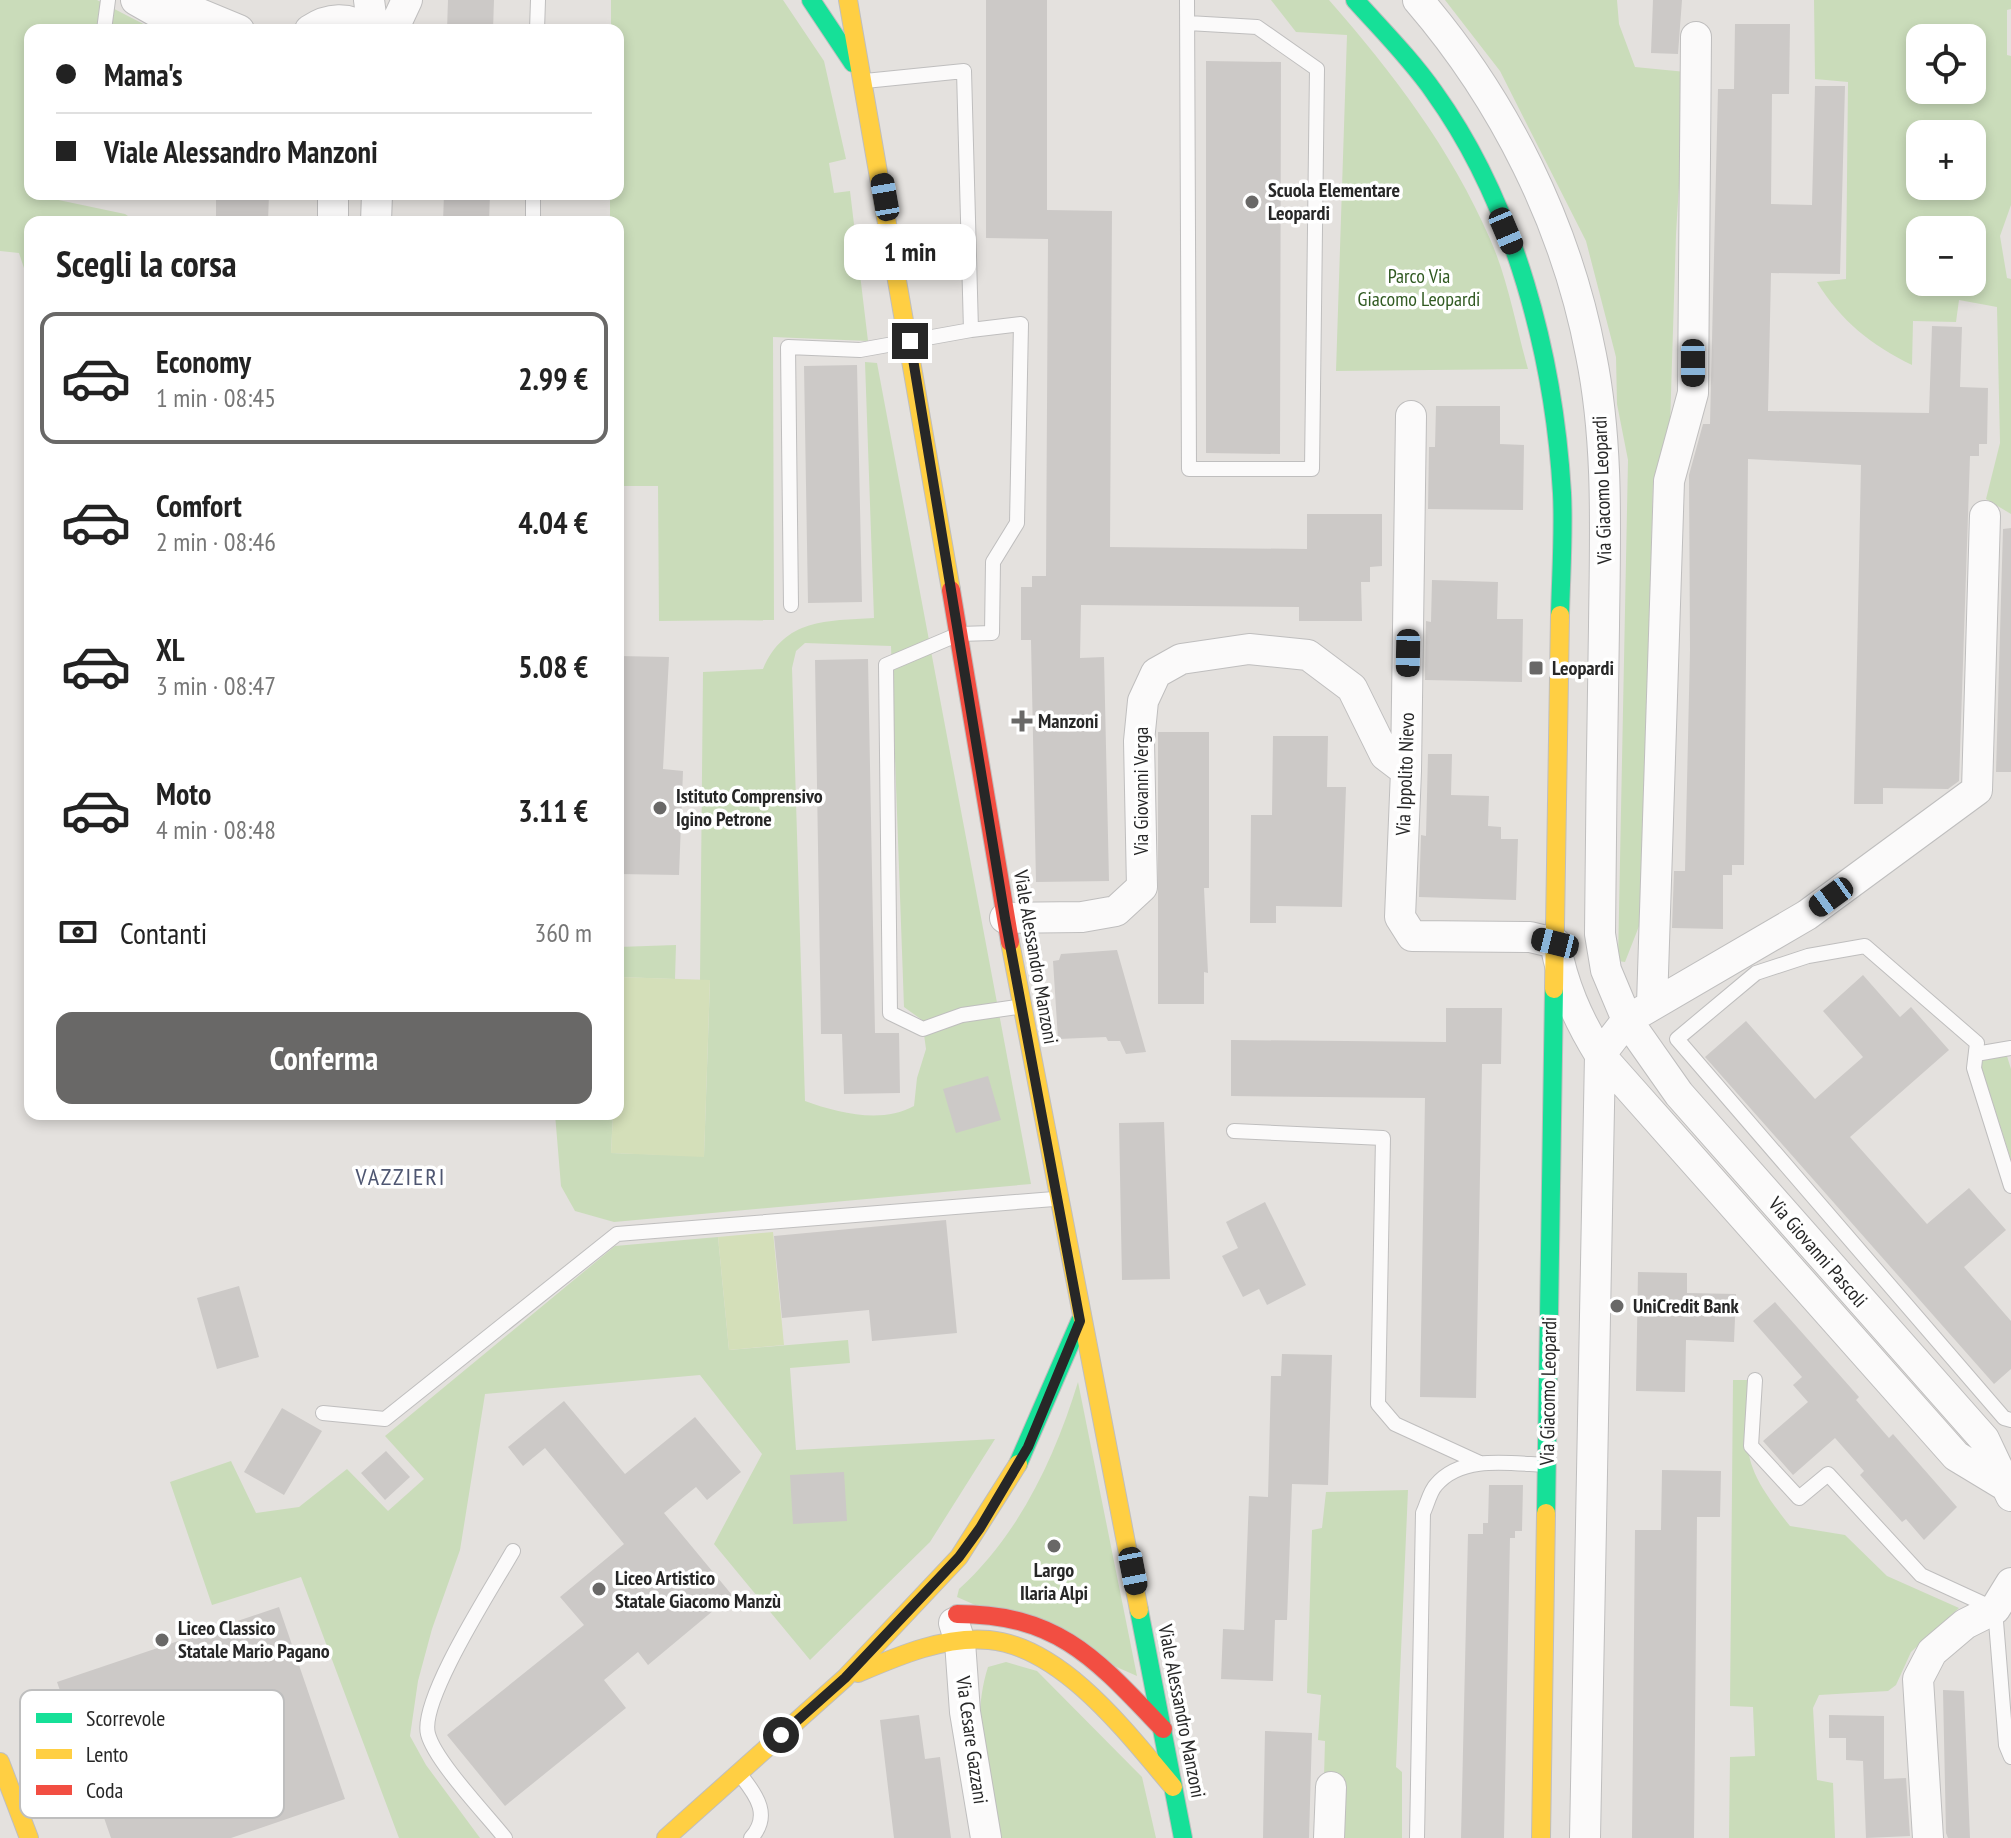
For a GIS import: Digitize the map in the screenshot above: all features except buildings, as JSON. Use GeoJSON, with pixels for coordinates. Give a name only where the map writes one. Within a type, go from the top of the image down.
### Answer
{"type":"FeatureCollection","features":[{"type":"Feature","properties":{"kind":"street"},"geometry":{"type":"LineString","coordinates":[[136,0],[178,24]]}},
{"type":"Feature","properties":{"kind":"street"},"geometry":{"type":"LineString","coordinates":[[166,0],[224,24]]}},
{"type":"Feature","properties":{"kind":"street"},"geometry":{"type":"LineString","coordinates":[[325,24],[344,17],[367,0],[372,24]]}},
{"type":"Feature","properties":{"kind":"street"},"geometry":{"type":"LineString","coordinates":[[396,24],[407,0]]}},
{"type":"Feature","properties":{"kind":"street","name":"Viale Alessandro Manzoni"},"geometry":{"type":"LineString","coordinates":[[811,0],[864,81]]}},
{"type":"Feature","properties":{"kind":"street","name":"Viale Alessandro Manzoni"},"geometry":{"type":"LineString","coordinates":[[848,0],[910,341],[1005,918],[1080,1321],[1114,1469],[1183,1838]]}},
{"type":"Feature","properties":{"kind":"street","name":"Via Giacomo Leopardi"},"geometry":{"type":"LineString","coordinates":[[1355,0],[1444,106],[1484,181],[1516,256],[1532,307],[1557,422],[1562,495],[1541,1838]]}},
{"type":"Feature","properties":{"kind":"street","name":"Via Giacomo Leopardi"},"geometry":{"type":"LineString","coordinates":[[1418,0],[1447,33],[1506,121],[1561,250],[1591,353],[1602,419],[1606,495],[1600,934],[1606,970],[1627,1020]]}},
{"type":"Feature","properties":{"kind":"street"},"geometry":{"type":"LineString","coordinates":[[1409,64],[1447,33]]}},
{"type":"Feature","properties":{"kind":"street"},"geometry":{"type":"LineString","coordinates":[[1652,1004],[1669,481],[1693,393],[1696,37]]}},
{"type":"Feature","properties":{"kind":"street","name":"Via Ippolito Nievo"},"geometry":{"type":"LineString","coordinates":[[1411,416],[1406,771],[1400,917],[1412,936],[1530,937],[1555,943]]}},
{"type":"Feature","properties":{"kind":"street"},"geometry":{"type":"LineString","coordinates":[[1562,495],[1606,495]]}},
{"type":"Feature","properties":{"kind":"street"},"geometry":{"type":"LineString","coordinates":[[1585,1838],[1600,1055],[1627,1020],[1807,915],[1977,790],[1985,516]]}},
{"type":"Feature","properties":{"kind":"street","name":"Via Giovanni Verga"},"geometry":{"type":"LineString","coordinates":[[1005,918],[1082,917],[1116,911],[1142,887],[1139,741],[1143,701],[1156,673],[1181,659],[1249,649],[1308,655],[1352,688],[1385,755],[1406,771]]}},
{"type":"Feature","properties":{"kind":"street","name":"Via Giacomo Leopardi"},"geometry":{"type":"LineString","coordinates":[[1555,943],[1562,978],[1577,1018],[1600,1055]]}},
{"type":"Feature","properties":{"kind":"street","name":"Via Giovanni Pascoli"},"geometry":{"type":"LineString","coordinates":[[1627,1020],[1679,1094],[1984,1439],[2009,1484]]}},
{"type":"Feature","properties":{"kind":"street","name":"Via Giovanni Pascoli"},"geometry":{"type":"LineString","coordinates":[[1600,1055],[1956,1456],[2009,1484]]}},
{"type":"Feature","properties":{"kind":"street"},"geometry":{"type":"LineString","coordinates":[[666,1838],[845,1678],[980,1528],[1028,1447],[1080,1321]]}},
{"type":"Feature","properties":{"kind":"street"},"geometry":{"type":"LineString","coordinates":[[1546,1518],[1591,1517]]}},
{"type":"Feature","properties":{"kind":"street"},"geometry":{"type":"LineString","coordinates":[[1928,1838],[1918,1679],[1932,1652],[1965,1624],[1995,1609],[2011,1583]]}},
{"type":"Feature","properties":{"kind":"street"},"geometry":{"type":"LineString","coordinates":[[893,1627],[943,1624],[989,1612],[1024,1618],[1058,1633],[1111,1676],[1163,1729]]}},
{"type":"Feature","properties":{"kind":"street"},"geometry":{"type":"LineString","coordinates":[[845,1678],[899,1655],[943,1624]]}},
{"type":"Feature","properties":{"kind":"street"},"geometry":{"type":"LineString","coordinates":[[943,1624],[1029,1653],[1064,1672],[1100,1706],[1174,1789]]}},
{"type":"Feature","properties":{"kind":"street","name":"Via Cesare Gazzani"},"geometry":{"type":"LineString","coordinates":[[943,1624],[965,1712],[986,1838]]}},
{"type":"Feature","properties":{"kind":"street"},"geometry":{"type":"LineString","coordinates":[[1543,1748],[1587,1748]]}},
{"type":"Feature","properties":{"kind":"street"},"geometry":{"type":"LineString","coordinates":[[0,1762],[20,1814]]}},
{"type":"Feature","properties":{"kind":"street"},"geometry":{"type":"LineString","coordinates":[[1329,1838],[1331,1787]]}},
{"type":"Feature","properties":{"kind":"street"},"geometry":{"type":"LineString","coordinates":[[21,1818],[29,1838]]}},
{"type":"Feature","properties":{"kind":"lane"},"geometry":{"type":"LineString","coordinates":[[105,24],[108,0]]}},
{"type":"Feature","properties":{"kind":"lane"},"geometry":{"type":"LineString","coordinates":[[537,24],[538,0]]}},
{"type":"Feature","properties":{"kind":"lane"},"geometry":{"type":"LineString","coordinates":[[1187,0],[1189,469],[1312,469],[1317,69],[1257,27],[1188,23]]}},
{"type":"Feature","properties":{"kind":"lane"},"geometry":{"type":"LineString","coordinates":[[864,81],[964,71],[971,330]]}},
{"type":"Feature","properties":{"kind":"lane"},"geometry":{"type":"LineString","coordinates":[[791,605],[788,347],[860,350],[1021,324],[1017,523],[993,562],[992,633],[959,634],[886,665],[890,1013],[923,1029],[962,1015],[1022,1006]]}},
{"type":"Feature","properties":{"kind":"lane"},"geometry":{"type":"LineString","coordinates":[[2011,1186],[1974,1068],[1977,1043],[1865,946],[1808,956],[1756,973],[1677,1039],[2004,1418],[2011,1420]]}},
{"type":"Feature","properties":{"kind":"lane"},"geometry":{"type":"LineString","coordinates":[[1976,1054],[2011,1048]]}},
{"type":"Feature","properties":{"kind":"lane"},"geometry":{"type":"LineString","coordinates":[[1234,1131],[1383,1138],[1378,1404],[1395,1424],[1480,1463]]}},
{"type":"Feature","properties":{"kind":"lane"},"geometry":{"type":"LineString","coordinates":[[323,1413],[385,1419],[617,1234],[1058,1198]]}},
{"type":"Feature","properties":{"kind":"lane"},"geometry":{"type":"LineString","coordinates":[[1755,1380],[1751,1446],[1799,1498],[1828,1474],[1921,1575],[1995,1609],[2006,1745],[2011,1757]]}},
{"type":"Feature","properties":{"kind":"lane"},"geometry":{"type":"LineString","coordinates":[[1417,1838],[1423,1513],[1435,1485],[1458,1470],[1480,1463],[1547,1465]]}},
{"type":"Feature","properties":{"kind":"lane"},"geometry":{"type":"LineString","coordinates":[[505,1838],[438,1754],[427,1733],[429,1707],[441,1680],[513,1551]]}},
{"type":"Feature","properties":{"kind":"lane"},"geometry":{"type":"LineString","coordinates":[[739,1773],[760,1801],[762,1817],[751,1838]]}},
{"type":"Feature","properties":{"kind":"green space"},"geometry":{"type":"Polygon","coordinates":[[[0,0],[97,0],[143,24],[24,24],[24,200],[58,200],[128,216],[24,216],[24,268],[19,253],[0,251],[0,0]]]}},
{"type":"Feature","properties":{"kind":"green space"},"geometry":{"type":"Polygon","coordinates":[[[611,0],[783,0],[824,61],[846,159],[829,163],[834,193],[850,191],[868,341],[773,337],[774,620],[659,621],[658,486],[624,486],[624,216],[610,216],[610,200],[624,200],[624,24],[611,24],[611,0]]]}},
{"type":"Feature","properties":{"kind":"green space","name":"Parco Via Giacomo Leopardi"},"geometry":{"type":"Polygon","coordinates":[[[1271,0],[1329,0],[1376,55],[1419,113],[1457,174],[1490,239],[1507,287],[1528,369],[1336,371],[1347,35],[1296,32],[1271,0]]]}},
{"type":"Feature","properties":{"kind":"green space"},"geometry":{"type":"Polygon","coordinates":[[[1445,0],[1617,0],[1619,24],[1635,67],[1686,72],[1676,234],[1670,426],[1653,483],[1641,921],[1625,962],[1618,961],[1628,460],[1617,404],[1616,357],[1586,241],[1500,71],[1445,0]]]}},
{"type":"Feature","properties":{"kind":"green space"},"geometry":{"type":"Polygon","coordinates":[[[1814,0],[2011,0],[2011,9],[2007,10],[2007,55],[2011,56],[2011,205],[2000,236],[2007,278],[2011,279],[2011,514],[1986,499],[2000,443],[1997,307],[1959,300],[1956,322],[1913,321],[1912,365],[1858,331],[1836,309],[1817,282],[1846,279],[1848,82],[1815,79],[1814,0]]]}},
{"type":"Feature","properties":{"kind":"green space"},"geometry":{"type":"Polygon","coordinates":[[[865,362],[877,363],[1031,1184],[614,1222],[575,1211],[561,1186],[556,1120],[613,1120],[611,1153],[704,1156],[710,981],[700,980],[703,672],[763,669],[772,652],[795,631],[840,620],[874,618],[865,362]],[[805,643],[796,651],[792,668],[805,1101],[860,1115],[888,1114],[914,1106],[917,1078],[926,1049],[922,1020],[904,1007],[891,646],[805,643]]]}},
{"type":"Feature","properties":{"kind":"green space"},"geometry":{"type":"Polygon","coordinates":[[[676,945],[675,979],[624,977],[624,947],[676,945]]]}},
{"type":"Feature","properties":{"kind":"green space"},"geometry":{"type":"Polygon","coordinates":[[[624,977],[710,980],[704,1157],[611,1153],[613,1120],[624,1120],[624,977]]]}},
{"type":"Feature","properties":{"kind":"green space"},"geometry":{"type":"Polygon","coordinates":[[[2006,1053],[2011,1069],[2011,1160],[1979,1060],[2006,1053]]]}},
{"type":"Feature","properties":{"kind":"green space"},"geometry":{"type":"Polygon","coordinates":[[[773,1232],[784,1345],[729,1350],[718,1237],[773,1232]]]}},
{"type":"Feature","properties":{"kind":"green space"},"geometry":{"type":"Polygon","coordinates":[[[718,1237],[729,1350],[848,1340],[850,1363],[790,1368],[796,1450],[995,1439],[930,1542],[810,1660],[714,1544],[762,1454],[700,1375],[485,1394],[460,1550],[432,1629],[418,1681],[410,1736],[426,1765],[480,1838],[399,1838],[301,1577],[212,1605],[170,1482],[231,1461],[256,1513],[299,1507],[347,1469],[388,1511],[424,1479],[385,1436],[615,1246],[718,1237]]]}},
{"type":"Feature","properties":{"kind":"green space"},"geometry":{"type":"Polygon","coordinates":[[[1733,1380],[1748,1380],[1747,1444],[1750,1459],[1763,1488],[1790,1526],[1845,1535],[1887,1576],[1959,1608],[1911,1652],[1896,1685],[1888,1691],[1819,1695],[1813,1708],[1817,1780],[1833,1783],[1835,1838],[1729,1838],[1730,1757],[1755,1756],[1753,1707],[1730,1706],[1733,1380]]]}},
{"type":"Feature","properties":{"kind":"green space","name":"Largo Ilaria Alpi"},"geometry":{"type":"Polygon","coordinates":[[[1078,1382],[1137,1676],[957,1597],[959,1589],[980,1568],[1017,1520],[1046,1466],[1078,1382]]]}},
{"type":"Feature","properties":{"kind":"green space"},"geometry":{"type":"Polygon","coordinates":[[[1408,1490],[1396,1767],[1402,1772],[1402,1838],[1339,1838],[1324,1777],[1325,1741],[1318,1740],[1321,1695],[1307,1693],[1312,1530],[1322,1528],[1326,1492],[1408,1490]]]}},
{"type":"Feature","properties":{"kind":"green space"},"geometry":{"type":"Polygon","coordinates":[[[1006,1662],[1037,1671],[1142,1777],[1156,1838],[1000,1838],[982,1752],[980,1711],[988,1667],[1006,1662]]]}},
{"type":"Feature","properties":{"kind":"traffic: fast"},"geometry":{"type":"LineString","coordinates":[[811,0],[853,63]]}},
{"type":"Feature","properties":{"kind":"traffic: fast"},"geometry":{"type":"LineString","coordinates":[[1355,0],[1434,92],[1487,183],[1508,232],[1539,336],[1558,441],[1563,508],[1560,615]]}},
{"type":"Feature","properties":{"kind":"traffic: fast"},"geometry":{"type":"LineString","coordinates":[[1546,1513],[1554,989]]}},
{"type":"Feature","properties":{"kind":"traffic: fast"},"geometry":{"type":"LineString","coordinates":[[1018,1464],[1080,1321]]}},
{"type":"Feature","properties":{"kind":"traffic: fast"},"geometry":{"type":"LineString","coordinates":[[1139,1610],[1183,1838]]}},
{"type":"Feature","properties":{"kind":"traffic: slow"},"geometry":{"type":"LineString","coordinates":[[848,0],[951,590]]}},
{"type":"Feature","properties":{"kind":"traffic: slow"},"geometry":{"type":"LineString","coordinates":[[1554,989],[1560,615]]}},
{"type":"Feature","properties":{"kind":"traffic: slow"},"geometry":{"type":"LineString","coordinates":[[1010,942],[1139,1610]]}},
{"type":"Feature","properties":{"kind":"traffic: slow"},"geometry":{"type":"LineString","coordinates":[[666,1838],[845,1678],[959,1557],[1018,1464]]}},
{"type":"Feature","properties":{"kind":"traffic: slow"},"geometry":{"type":"LineString","coordinates":[[1541,1838],[1546,1513]]}},
{"type":"Feature","properties":{"kind":"traffic: slow"},"geometry":{"type":"LineString","coordinates":[[858,1673],[905,1654],[955,1641],[989,1640],[1016,1646],[1043,1658],[1092,1696],[1173,1787]]}},
{"type":"Feature","properties":{"kind":"traffic: slow"},"geometry":{"type":"LineString","coordinates":[[0,1762],[20,1814]]}},
{"type":"Feature","properties":{"kind":"traffic: slow"},"geometry":{"type":"LineString","coordinates":[[21,1818],[29,1838]]}},
{"type":"Feature","properties":{"kind":"traffic: jam"},"geometry":{"type":"LineString","coordinates":[[951,590],[1010,942]]}},
{"type":"Feature","properties":{"kind":"traffic: jam"},"geometry":{"type":"LineString","coordinates":[[957,1614],[992,1616],[1023,1622],[1050,1632],[1096,1662],[1163,1729]]}},
{"type":"Feature","properties":{"kind":"place","name":"Scuola Elementare Leopardi"},"geometry":{"type":"Point","coordinates":[1252,202]}},
{"type":"Feature","properties":{"kind":"place","name":"Leopardi"},"geometry":{"type":"Point","coordinates":[1536,668]}},
{"type":"Feature","properties":{"kind":"place","name":"Manzoni"},"geometry":{"type":"Point","coordinates":[1022,721]}},
{"type":"Feature","properties":{"kind":"place","name":"Istituto Comprensivo Igino Petrone"},"geometry":{"type":"Point","coordinates":[660,808]}},
{"type":"Feature","properties":{"kind":"place","name":"UniCredit Bank"},"geometry":{"type":"Point","coordinates":[1617,1306]}},
{"type":"Feature","properties":{"kind":"place","name":"Largo Ilaria Alpi"},"geometry":{"type":"Point","coordinates":[1054,1546]}},
{"type":"Feature","properties":{"kind":"place","name":"Liceo Artistico Statale Giacomo Manzù"},"geometry":{"type":"Point","coordinates":[599,1589]}},
{"type":"Feature","properties":{"kind":"place","name":"Liceo Classico Statale Mario Pagano"},"geometry":{"type":"Point","coordinates":[162,1640]}},
{"type":"Feature","properties":{"kind":"district","name":"VAZZIERI"},"geometry":{"type":"Point","coordinates":[401,1176]}},
{"type":"Feature","properties":{"kind":"route"},"geometry":{"type":"LineString","coordinates":[[781,1735],[845,1678],[959,1557],[980,1528],[1028,1447],[1062,1371],[1080,1321],[1005,918],[910,341]]}}]}
